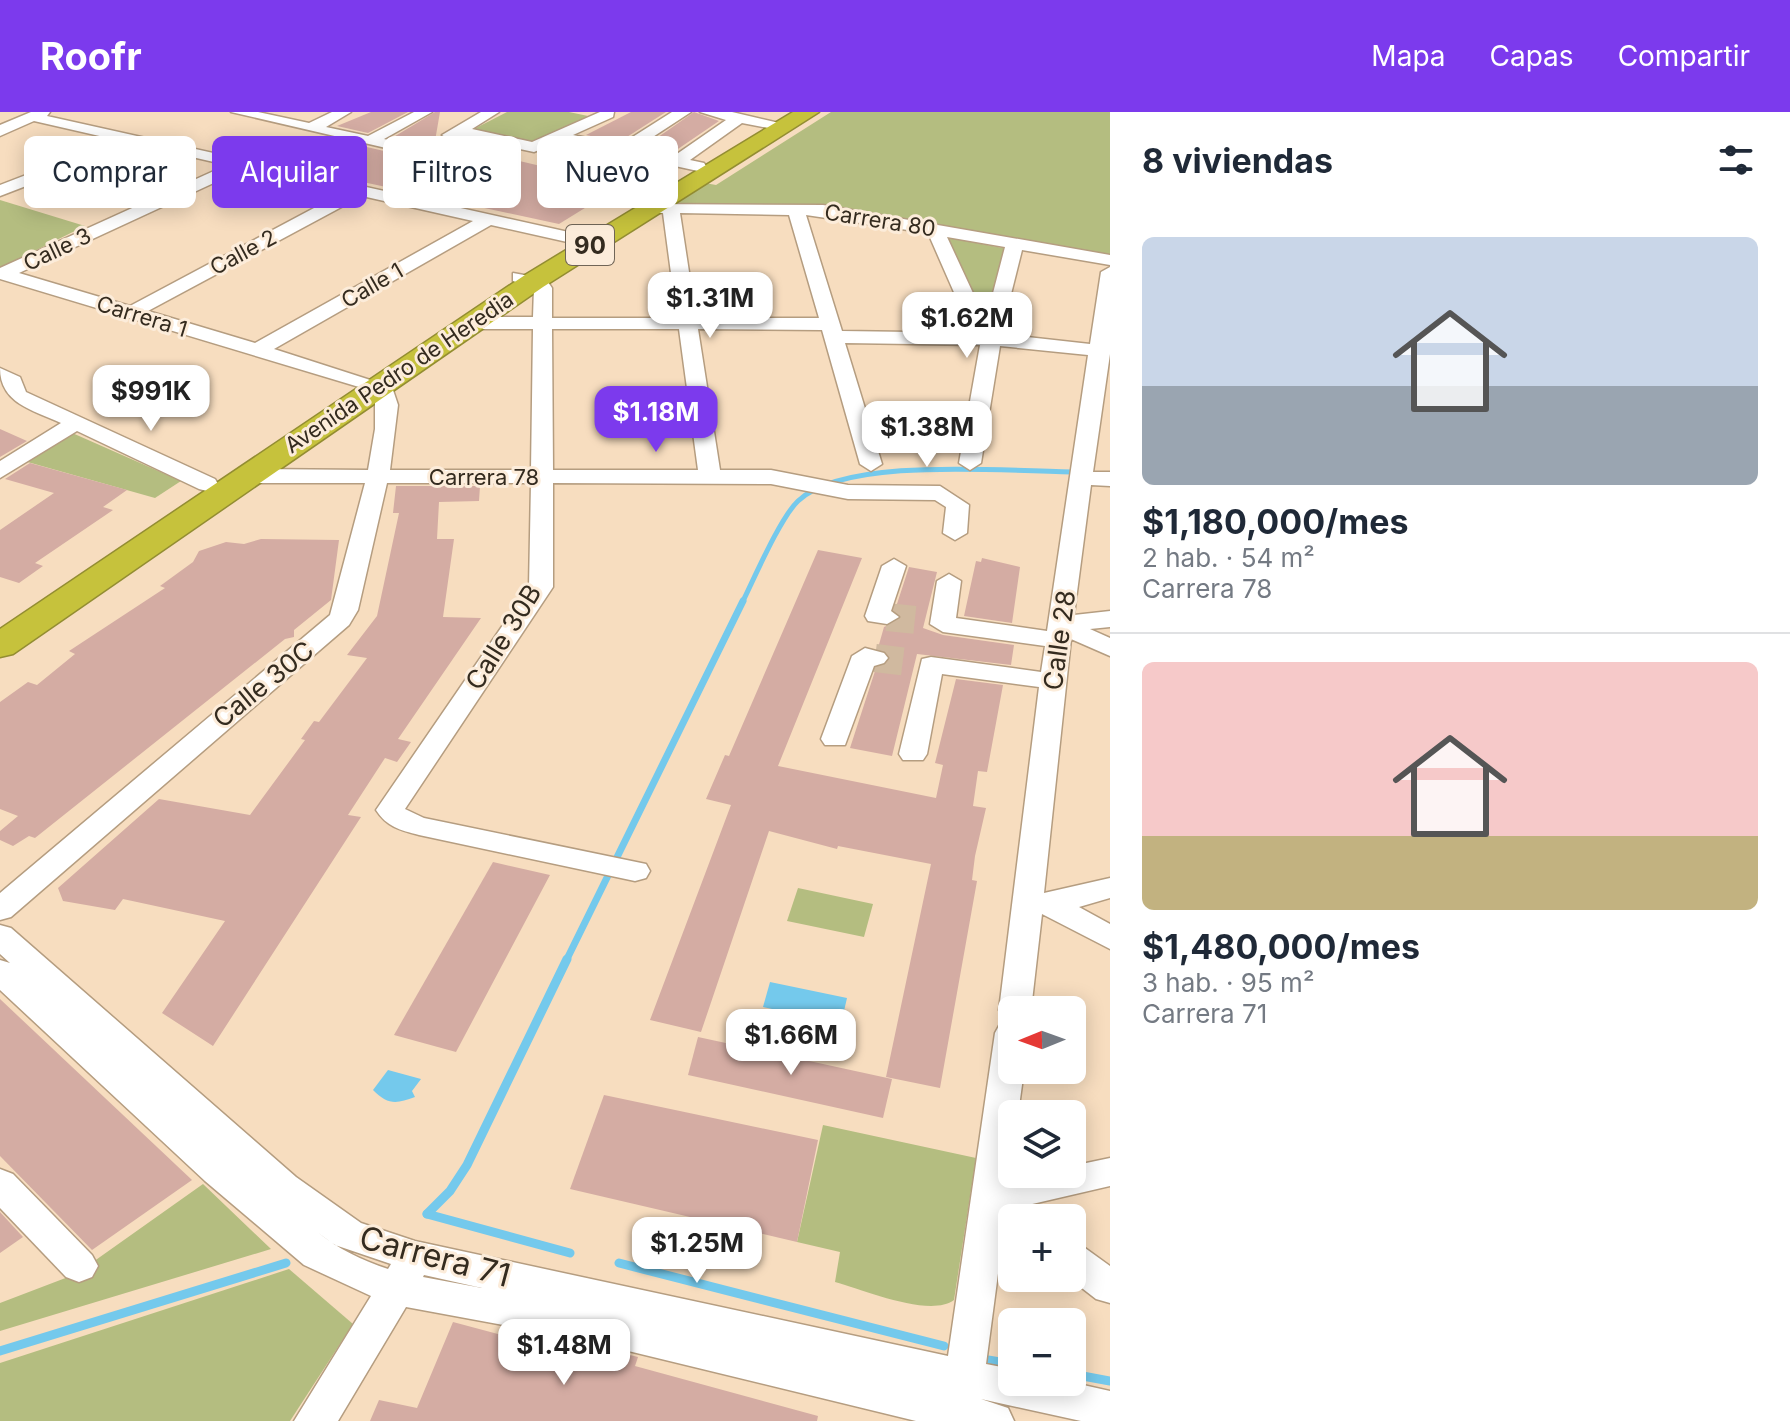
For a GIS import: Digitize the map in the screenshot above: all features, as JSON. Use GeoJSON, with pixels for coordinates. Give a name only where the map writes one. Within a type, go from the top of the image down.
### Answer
{"type":"FeatureCollection","features":[{"type":"Feature","properties":{"kind":"highway","name":"Avenida Pedro de Heredia"},"geometry":{"type":"LineString","coordinates":[[0,624],[207,484],[586,241],[687,164],[808,112]]}},
{"type":"Feature","properties":{"kind":"highway","name":"Avenida Pedro de Heredia"},"geometry":{"type":"LineString","coordinates":[[678,195],[781,121]]}},
{"type":"Feature","properties":{"kind":"highway","name":"Avenida Pedro de Heredia"},"geometry":{"type":"LineString","coordinates":[[586,241],[660,208]]}},
{"type":"Feature","properties":{"kind":"highway","name":"Avenida Pedro de Heredia"},"geometry":{"type":"LineString","coordinates":[[0,646],[246,476],[367,383],[472,323],[527,279]]}},
{"type":"Feature","properties":{"kind":"street"},"geometry":{"type":"LineString","coordinates":[[311,128],[344,112]]}},
{"type":"Feature","properties":{"kind":"street"},"geometry":{"type":"LineString","coordinates":[[369,141],[425,112]]}},
{"type":"Feature","properties":{"kind":"street"},"geometry":{"type":"LineString","coordinates":[[449,136],[492,112]]}},
{"type":"Feature","properties":{"kind":"street"},"geometry":{"type":"LineString","coordinates":[[642,136],[684,112]]}},
{"type":"Feature","properties":{"kind":"street"},"geometry":{"type":"LineString","coordinates":[[707,112],[781,121]]}},
{"type":"Feature","properties":{"kind":"street"},"geometry":{"type":"LineString","coordinates":[[250,113],[383,144]]}},
{"type":"Feature","properties":{"kind":"street"},"geometry":{"type":"LineString","coordinates":[[564,136],[614,116],[659,124]]}},
{"type":"Feature","properties":{"kind":"street"},"geometry":{"type":"LineString","coordinates":[[0,117],[32,118],[120,136]]}},
{"type":"Feature","properties":{"kind":"street"},"geometry":{"type":"LineString","coordinates":[[0,131],[32,118]]}},
{"type":"Feature","properties":{"kind":"street"},"geometry":{"type":"LineString","coordinates":[[678,162],[687,164],[739,118]]}},
{"type":"Feature","properties":{"kind":"street"},"geometry":{"type":"LineString","coordinates":[[458,131],[537,146]]}},
{"type":"Feature","properties":{"kind":"street"},"geometry":{"type":"LineString","coordinates":[[0,171],[24,179]]}},
{"type":"Feature","properties":{"kind":"street","name":"Calle 3"},"geometry":{"type":"LineString","coordinates":[[1,273],[212,178]]}},
{"type":"Feature","properties":{"kind":"street"},"geometry":{"type":"LineString","coordinates":[[0,191],[24,182]]}},
{"type":"Feature","properties":{"kind":"street"},"geometry":{"type":"LineString","coordinates":[[367,194],[586,241]]}},
{"type":"Feature","properties":{"kind":"street","name":"Calle 2"},"geometry":{"type":"LineString","coordinates":[[131,313],[326,208]]}},
{"type":"Feature","properties":{"kind":"street"},"geometry":{"type":"LineString","coordinates":[[660,208],[686,324],[710,477]]}},
{"type":"Feature","properties":{"kind":"street","name":"Carrera 80"},"geometry":{"type":"LineString","coordinates":[[660,208],[830,211],[1110,260]]}},
{"type":"Feature","properties":{"kind":"street"},"geometry":{"type":"LineString","coordinates":[[796,209],[871,464]]}},
{"type":"Feature","properties":{"kind":"street","name":"Calle 1"},"geometry":{"type":"LineString","coordinates":[[258,350],[487,220]]}},
{"type":"Feature","properties":{"kind":"street"},"geometry":{"type":"LineString","coordinates":[[934,228],[977,322],[992,336]]}},
{"type":"Feature","properties":{"kind":"street"},"geometry":{"type":"LineString","coordinates":[[970,463],[992,336],[1015,243]]}},
{"type":"Feature","properties":{"kind":"street","name":"Calle 28"},"geometry":{"type":"LineString","coordinates":[[1018,996],[1039,903],[1041,680],[1090,475],[1110,272]]}},
{"type":"Feature","properties":{"kind":"street","name":"Carrera 1"},"geometry":{"type":"LineString","coordinates":[[1,273],[367,383]]}},
{"type":"Feature","properties":{"kind":"street","name":"Calle 30B"},"geometry":{"type":"LineString","coordinates":[[527,279],[543,288],[541,587],[390,810],[397,819],[411,824],[635,871]]}},
{"type":"Feature","properties":{"kind":"street"},"geometry":{"type":"LineString","coordinates":[[472,323],[686,324],[1105,341]]}},
{"type":"Feature","properties":{"kind":"street"},"geometry":{"type":"LineString","coordinates":[[0,374],[13,381],[17,395],[207,484]]}},
{"type":"Feature","properties":{"kind":"street","name":"Calle 30C"},"geometry":{"type":"LineString","coordinates":[[0,910],[340,620],[346,610],[377,476],[388,405],[385,391],[367,383]]}},
{"type":"Feature","properties":{"kind":"street"},"geometry":{"type":"LineString","coordinates":[[0,471],[74,424]]}},
{"type":"Feature","properties":{"kind":"street","name":"Carrera 78"},"geometry":{"type":"LineString","coordinates":[[246,476],[776,478],[848,492],[940,493],[958,505],[955,533]]}},
{"type":"Feature","properties":{"kind":"street"},"geometry":{"type":"LineString","coordinates":[[835,739],[870,657],[894,566]]}},
{"type":"Feature","properties":{"kind":"street"},"geometry":{"type":"LineString","coordinates":[[949,581],[934,623],[1051,634],[1110,648]]}},
{"type":"Feature","properties":{"kind":"street"},"geometry":{"type":"LineString","coordinates":[[1051,634],[1110,619]]}},
{"type":"Feature","properties":{"kind":"street"},"geometry":{"type":"LineString","coordinates":[[913,754],[923,664],[1041,680]]}},
{"type":"Feature","properties":{"kind":"street"},"geometry":{"type":"LineString","coordinates":[[1039,903],[1110,888]]}},
{"type":"Feature","properties":{"kind":"street"},"geometry":{"type":"LineString","coordinates":[[1039,903],[1110,938]]}},
{"type":"Feature","properties":{"kind":"street","name":"Carrera 71"},"geometry":{"type":"LineString","coordinates":[[0,936],[166,1106],[317,1254],[364,1278],[407,1273],[591,1293],[972,1404],[1110,1409]]}},
{"type":"Feature","properties":{"kind":"street","name":"Carrera 71"},"geometry":{"type":"LineString","coordinates":[[0,971],[166,1106]]}},
{"type":"Feature","properties":{"kind":"street"},"geometry":{"type":"LineString","coordinates":[[1005,1204],[1010,1084]]}},
{"type":"Feature","properties":{"kind":"street"},"geometry":{"type":"LineString","coordinates":[[1017,1204],[1110,1172]]}},
{"type":"Feature","properties":{"kind":"street"},"geometry":{"type":"LineString","coordinates":[[0,1184],[79,1266]]}},
{"type":"Feature","properties":{"kind":"street"},"geometry":{"type":"LineString","coordinates":[[972,1404],[998,1250]]}},
{"type":"Feature","properties":{"kind":"street"},"geometry":{"type":"LineString","coordinates":[[1086,1269],[1110,1287]]}},
{"type":"Feature","properties":{"kind":"street"},"geometry":{"type":"LineString","coordinates":[[315,1421],[407,1273]]}},
{"type":"Feature","properties":{"kind":"green space"},"geometry":{"type":"Polygon","coordinates":[[[507,112],[569,112],[588,116],[549,136],[537,136],[537,142],[533,144],[521,142],[521,136],[494,136],[470,131],[507,112]]]}},
{"type":"Feature","properties":{"kind":"green space"},"geometry":{"type":"Polygon","coordinates":[[[831,112],[1110,112],[1110,258],[828,208],[678,206],[678,200],[705,183],[716,185],[831,112]]]}},
{"type":"Feature","properties":{"kind":"green space"},"geometry":{"type":"Polygon","coordinates":[[[0,200],[85,226],[0,268],[0,200]]]}},
{"type":"Feature","properties":{"kind":"green space"},"geometry":{"type":"Polygon","coordinates":[[[945,237],[1008,249],[988,325],[945,237]]]}},
{"type":"Feature","properties":{"kind":"green space"},"geometry":{"type":"Polygon","coordinates":[[[70,432],[181,481],[155,498],[24,461],[70,432]]]}},
{"type":"Feature","properties":{"kind":"green space"},"geometry":{"type":"Polygon","coordinates":[[[798,888],[873,904],[864,937],[787,921],[798,888]]]}},
{"type":"Feature","properties":{"kind":"green space"},"geometry":{"type":"Polygon","coordinates":[[[823,1125],[976,1158],[954,1300],[943,1305],[913,1304],[835,1282],[840,1252],[797,1242],[823,1125]]]}},
{"type":"Feature","properties":{"kind":"green space"},"geometry":{"type":"Polygon","coordinates":[[[203,1184],[271,1249],[0,1331],[0,1303],[76,1274],[203,1184]]]}},
{"type":"Feature","properties":{"kind":"green space"},"geometry":{"type":"Polygon","coordinates":[[[289,1269],[353,1324],[290,1421],[0,1421],[0,1363],[289,1269]]]}},
{"type":"Feature","properties":{"kind":"water"},"geometry":{"type":"Polygon","coordinates":[[[770,982],[847,998],[841,1024],[763,1007],[770,982]]]}},
{"type":"Feature","properties":{"kind":"water"},"geometry":{"type":"Polygon","coordinates":[[[388,1070],[421,1079],[412,1091],[415,1097],[392,1102],[373,1090],[388,1070]]]}},
{"type":"Feature","properties":{"kind":"building"},"geometry":{"type":"Polygon","coordinates":[[[371,112],[408,112],[368,133],[337,126],[371,112]]]}},
{"type":"Feature","properties":{"kind":"building"},"geometry":{"type":"Polygon","coordinates":[[[435,112],[440,112],[436,136],[395,136],[435,112]]]}},
{"type":"Feature","properties":{"kind":"building"},"geometry":{"type":"Polygon","coordinates":[[[631,112],[666,112],[628,136],[586,135],[631,112]]]}},
{"type":"Feature","properties":{"kind":"building"},"geometry":{"type":"Polygon","coordinates":[[[694,112],[719,121],[678,149],[678,136],[660,136],[694,112]]]}},
{"type":"Feature","properties":{"kind":"building"},"geometry":{"type":"Polygon","coordinates":[[[367,147],[383,151],[383,186],[367,183],[367,147]]]}},
{"type":"Feature","properties":{"kind":"building"},"geometry":{"type":"Polygon","coordinates":[[[521,161],[537,165],[537,208],[585,208],[559,224],[484,208],[521,208],[521,161]]]}},
{"type":"Feature","properties":{"kind":"building"},"geometry":{"type":"Polygon","coordinates":[[[0,429],[27,441],[0,457],[0,429]]]}},
{"type":"Feature","properties":{"kind":"building"},"geometry":{"type":"Polygon","coordinates":[[[30,463],[127,490],[103,507],[113,510],[35,563],[43,566],[19,583],[0,577],[0,530],[54,493],[5,479],[30,463]]]}},
{"type":"Feature","properties":{"kind":"building"},"geometry":{"type":"Polygon","coordinates":[[[396,486],[480,486],[479,501],[439,502],[437,539],[454,539],[443,617],[481,618],[398,739],[411,742],[397,762],[385,758],[348,815],[361,817],[213,1046],[162,1013],[225,921],[123,899],[115,910],[63,901],[58,888],[159,799],[250,815],[305,740],[301,739],[314,721],[319,722],[367,658],[347,655],[377,616],[399,513],[393,513],[396,486]]]}},
{"type":"Feature","properties":{"kind":"building"},"geometry":{"type":"Polygon","coordinates":[[[261,539],[339,540],[331,600],[294,630],[294,637],[285,639],[35,838],[29,836],[13,846],[0,840],[0,831],[18,816],[0,809],[0,702],[28,682],[37,685],[75,654],[69,651],[165,588],[160,586],[193,562],[199,551],[226,542],[244,544],[261,539]]]}},
{"type":"Feature","properties":{"kind":"building"},"geometry":{"type":"Polygon","coordinates":[[[818,550],[862,558],[778,766],[936,798],[943,765],[935,763],[956,679],[1003,685],[987,772],[978,771],[973,806],[986,808],[975,856],[972,880],[977,881],[940,1088],[886,1077],[931,864],[838,846],[837,849],[769,831],[701,1032],[650,1020],[731,805],[706,799],[725,755],[729,756],[818,550]]]}},
{"type":"Feature","properties":{"kind":"building"},"geometry":{"type":"Polygon","coordinates":[[[982,558],[1020,567],[1012,623],[964,616],[976,561],[981,562],[982,558]]]}},
{"type":"Feature","properties":{"kind":"building"},"geometry":{"type":"Polygon","coordinates":[[[909,567],[937,572],[923,628],[943,635],[1014,645],[1011,665],[917,654],[892,756],[850,748],[876,668],[886,665],[891,658],[878,648],[884,627],[902,618],[895,610],[909,567]]]}},
{"type":"Feature","properties":{"kind":"building"},"geometry":{"type":"Polygon","coordinates":[[[493,862],[550,875],[456,1052],[394,1035],[493,862]]]}},
{"type":"Feature","properties":{"kind":"building"},"geometry":{"type":"Polygon","coordinates":[[[0,999],[192,1180],[92,1250],[0,1156],[0,999]]]}},
{"type":"Feature","properties":{"kind":"building"},"geometry":{"type":"Polygon","coordinates":[[[698,1037],[892,1079],[883,1118],[688,1075],[698,1037]]]}},
{"type":"Feature","properties":{"kind":"building"},"geometry":{"type":"Polygon","coordinates":[[[604,1095],[818,1140],[797,1242],[570,1189],[604,1095]]]}},
{"type":"Feature","properties":{"kind":"building"},"geometry":{"type":"Polygon","coordinates":[[[0,1212],[23,1237],[0,1253],[0,1212]]]}},
{"type":"Feature","properties":{"kind":"building"},"geometry":{"type":"Polygon","coordinates":[[[453,1322],[513,1338],[516,1330],[554,1337],[551,1345],[591,1356],[594,1346],[638,1357],[635,1366],[818,1416],[817,1421],[370,1421],[379,1400],[417,1408],[453,1322]]]}},
{"type":"Feature","properties":{"kind":"waterway"},"geometry":{"type":"LineString","coordinates":[[742,603],[791,509],[821,487],[853,477],[932,469],[1080,472]]}},
{"type":"Feature","properties":{"kind":"waterway"},"geometry":{"type":"LineString","coordinates":[[566,961],[743,601]]}},
{"type":"Feature","properties":{"kind":"waterway"},"geometry":{"type":"LineString","coordinates":[[567,959],[467,1165],[450,1191],[427,1214],[570,1253]]}},
{"type":"Feature","properties":{"kind":"waterway"},"geometry":{"type":"LineString","coordinates":[[0,1351],[286,1263]]}},
{"type":"Feature","properties":{"kind":"waterway"},"geometry":{"type":"LineString","coordinates":[[619,1263],[944,1346]]}},
{"type":"Feature","properties":{"kind":"waterway"},"geometry":{"type":"LineString","coordinates":[[988,1360],[998,1362]]}},
{"type":"Feature","properties":{"kind":"waterway"},"geometry":{"type":"LineString","coordinates":[[1086,1377],[1110,1381]]}},
{"type":"Feature","properties":{"kind":"tunnel"},"geometry":{"type":"LineString","coordinates":[[887,617],[925,621]]}},
{"type":"Feature","properties":{"kind":"tunnel"},"geometry":{"type":"LineString","coordinates":[[875,658],[915,663]]}}]}
